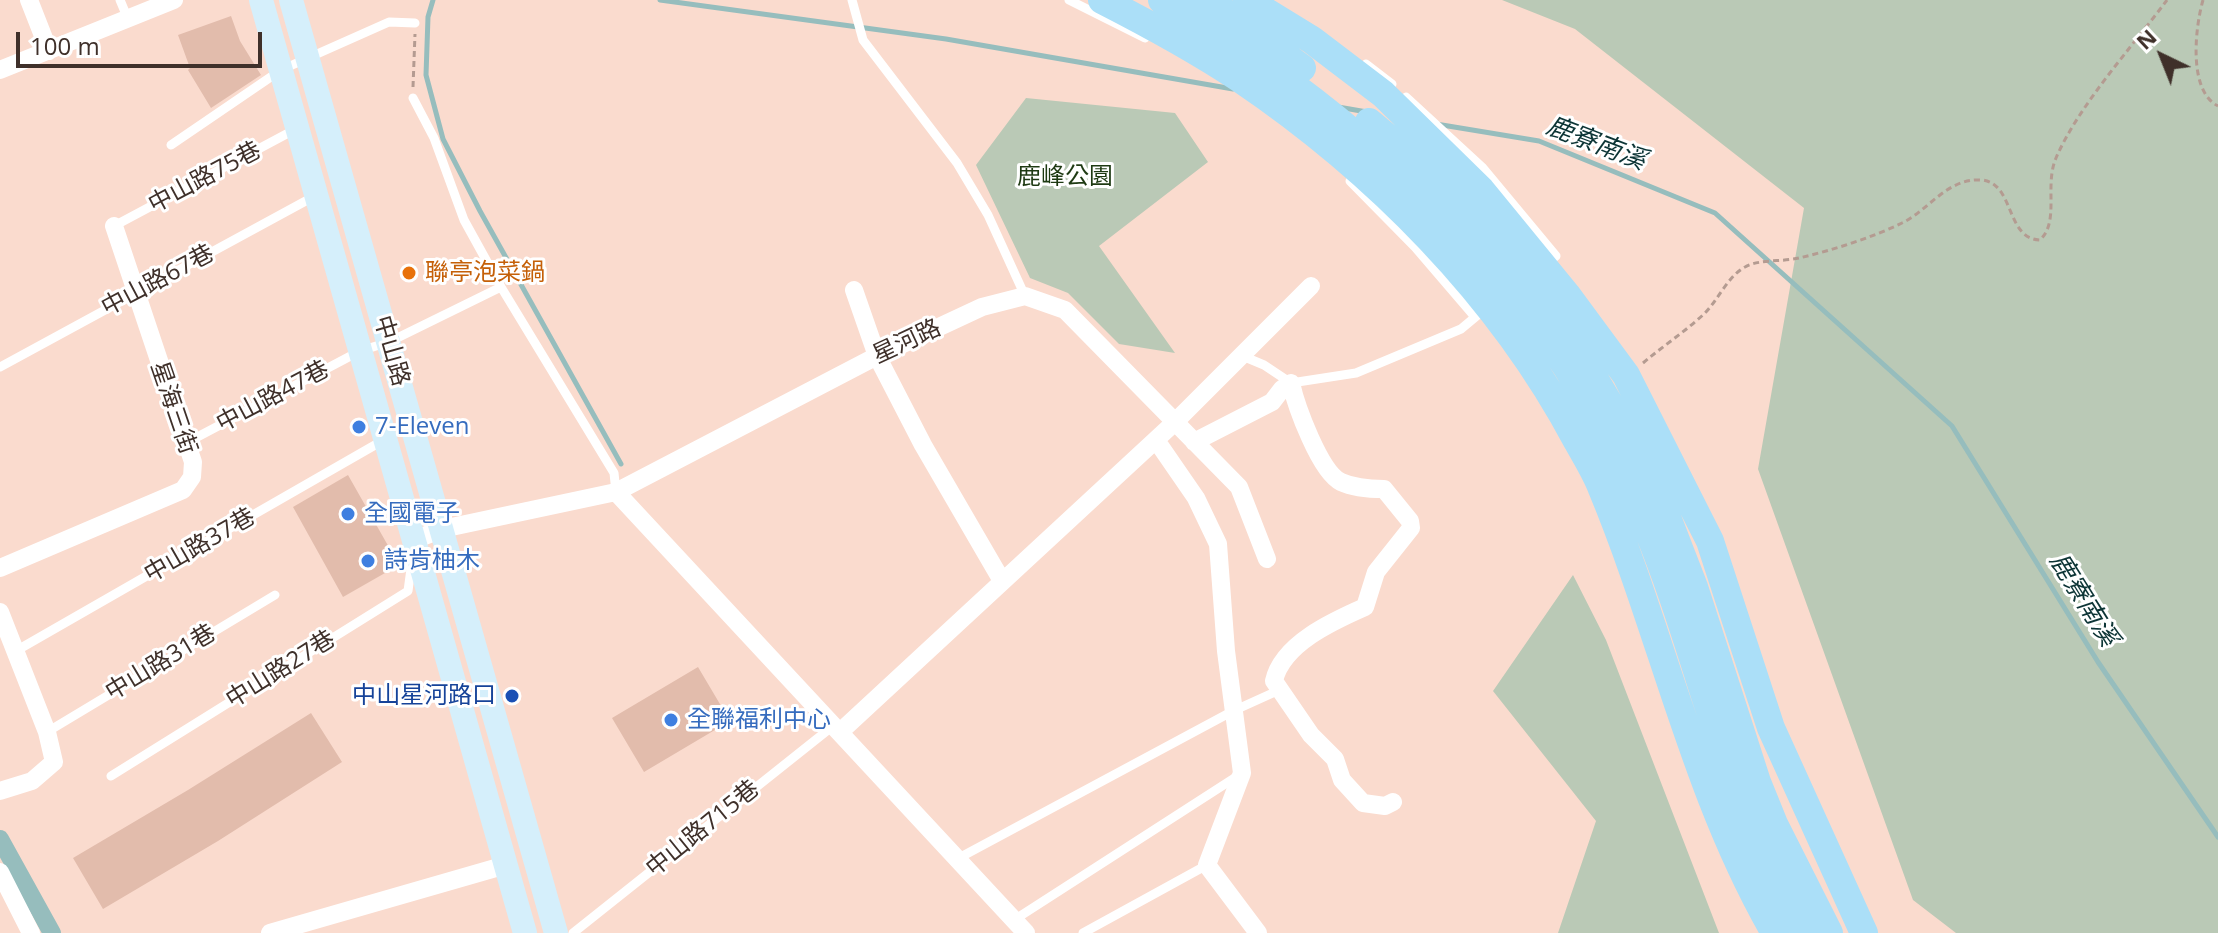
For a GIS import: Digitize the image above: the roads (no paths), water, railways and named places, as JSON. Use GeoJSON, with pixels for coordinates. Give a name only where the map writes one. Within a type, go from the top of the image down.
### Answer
{"type":"FeatureCollection","features":[{"type":"Feature","properties":{"kind":"main road"},"geometry":{"type":"LineString","coordinates":[[1102,0],[1155,27],[1238,78],[1295,119],[1385,195],[1474,289],[1516,343],[1553,397],[1601,486],[1655,632],[1702,774],[1747,885],[1775,933]]}},
{"type":"Feature","properties":{"kind":"main road"},"geometry":{"type":"LineString","coordinates":[[1162,0],[1294,85],[1410,184],[1493,272],[1567,368],[1646,524],[1675,596],[1719,735],[1754,829],[1805,933]]}},
{"type":"Feature","properties":{"kind":"main road"},"geometry":{"type":"LineString","coordinates":[[1203,0],[1225,12],[1316,78],[1434,176],[1569,336],[1629,437],[1665,512],[1717,651],[1757,782],[1780,837],[1829,933]]}},
{"type":"Feature","properties":{"kind":"main road"},"geometry":{"type":"LineString","coordinates":[[1247,0],[1312,40],[1383,94],[1481,190],[1567,295],[1626,375],[1710,541],[1771,728],[1864,933]]}},
{"type":"Feature","properties":{"kind":"street"},"geometry":{"type":"LineString","coordinates":[[29,0],[49,51]]}},
{"type":"Feature","properties":{"kind":"street"},"geometry":{"type":"LineString","coordinates":[[0,70],[174,0]]}},
{"type":"Feature","properties":{"kind":"street","name":"中山路"},"geometry":{"type":"LineString","coordinates":[[261,0],[525,933]]}},
{"type":"Feature","properties":{"kind":"street","name":"中山路"},"geometry":{"type":"LineString","coordinates":[[291,0],[556,933]]}},
{"type":"Feature","properties":{"kind":"street","name":"星海三街"},"geometry":{"type":"LineString","coordinates":[[0,568],[183,490],[192,477],[193,462],[114,226]]}},
{"type":"Feature","properties":{"kind":"street"},"geometry":{"type":"LineString","coordinates":[[836,729],[1156,440],[1311,286]]}},
{"type":"Feature","properties":{"kind":"street"},"geometry":{"type":"LineString","coordinates":[[854,290],[877,356],[923,445],[1002,581]]}},
{"type":"Feature","properties":{"kind":"street"},"geometry":{"type":"LineString","coordinates":[[1025,296],[1065,310],[1239,487],[1267,559]]}},
{"type":"Feature","properties":{"kind":"street","name":"星河路"},"geometry":{"type":"LineString","coordinates":[[414,540],[442,529],[616,492],[877,356],[982,307],[1025,296]]}},
{"type":"Feature","properties":{"kind":"street"},"geometry":{"type":"LineString","coordinates":[[1194,442],[1272,402],[1291,383],[1323,464],[1339,481],[1367,489],[1384,489],[1410,521],[1411,528],[1376,572],[1365,607],[1319,628],[1277,667],[1274,681],[1311,735],[1335,759],[1342,780],[1363,803],[1385,806],[1393,802]]}},
{"type":"Feature","properties":{"kind":"street"},"geometry":{"type":"LineString","coordinates":[[1156,440],[1196,498],[1218,544],[1233,711],[1242,773],[1207,865],[1258,933]]}},
{"type":"Feature","properties":{"kind":"street"},"geometry":{"type":"LineString","coordinates":[[616,492],[1020,926]]}},
{"type":"Feature","properties":{"kind":"street"},"geometry":{"type":"LineString","coordinates":[[0,612],[47,732],[54,762],[32,781],[0,791]]}},
{"type":"Feature","properties":{"kind":"street"},"geometry":{"type":"LineString","coordinates":[[270,933],[302,928],[506,865]]}},
{"type":"Feature","properties":{"kind":"street"},"geometry":{"type":"LineString","coordinates":[[0,872],[31,933]]}},
{"type":"Feature","properties":{"kind":"lane"},"geometry":{"type":"LineString","coordinates":[[120,0],[128,19]]}},
{"type":"Feature","properties":{"kind":"lane"},"geometry":{"type":"LineString","coordinates":[[852,0],[863,40],[957,163],[988,215],[1025,296]]}},
{"type":"Feature","properties":{"kind":"lane"},"geometry":{"type":"LineString","coordinates":[[1069,0],[1156,44]]}},
{"type":"Feature","properties":{"kind":"lane"},"geometry":{"type":"LineString","coordinates":[[1288,12],[1340,47]]}},
{"type":"Feature","properties":{"kind":"lane"},"geometry":{"type":"LineString","coordinates":[[171,145],[281,70],[389,22],[415,23]]}},
{"type":"Feature","properties":{"kind":"lane"},"geometry":{"type":"LineString","coordinates":[[1240,355],[1264,365],[1291,383],[1356,373],[1461,329],[1556,256],[1482,167],[1380,74],[1354,56]]}},
{"type":"Feature","properties":{"kind":"lane"},"geometry":{"type":"LineString","coordinates":[[1245,95],[1281,122]]}},
{"type":"Feature","properties":{"kind":"lane"},"geometry":{"type":"LineString","coordinates":[[413,98],[434,138],[464,220],[614,473],[616,492]]}},
{"type":"Feature","properties":{"kind":"lane","name":"中山路75巷"},"geometry":{"type":"LineString","coordinates":[[114,226],[297,129]]}},
{"type":"Feature","properties":{"kind":"lane"},"geometry":{"type":"LineString","coordinates":[[1340,171],[1415,247],[1475,317]]}},
{"type":"Feature","properties":{"kind":"lane","name":"中山路67巷"},"geometry":{"type":"LineString","coordinates":[[0,367],[316,196]]}},
{"type":"Feature","properties":{"kind":"lane","name":"中山路47巷"},"geometry":{"type":"LineString","coordinates":[[185,444],[360,351],[389,342],[501,287]]}},
{"type":"Feature","properties":{"kind":"lane","name":"中山路37巷"},"geometry":{"type":"LineString","coordinates":[[14,652],[385,439]]}},
{"type":"Feature","properties":{"kind":"lane","name":"中山路27巷"},"geometry":{"type":"LineString","coordinates":[[111,776],[408,591],[414,540]]}},
{"type":"Feature","properties":{"kind":"lane","name":"中山路31巷"},"geometry":{"type":"LineString","coordinates":[[47,732],[275,595]]}},
{"type":"Feature","properties":{"kind":"lane"},"geometry":{"type":"LineString","coordinates":[[957,859],[1233,711],[1275,692],[1274,681]]}},
{"type":"Feature","properties":{"kind":"lane","name":"中山路715巷"},"geometry":{"type":"LineString","coordinates":[[573,933],[836,729]]}},
{"type":"Feature","properties":{"kind":"lane"},"geometry":{"type":"LineString","coordinates":[[1020,926],[1242,773]]}},
{"type":"Feature","properties":{"kind":"lane"},"geometry":{"type":"LineString","coordinates":[[1083,933],[1207,865]]}},
{"type":"Feature","properties":{"kind":"waterway"},"geometry":{"type":"LineString","coordinates":[[433,0],[428,17],[426,75],[443,139],[621,464]]}},
{"type":"Feature","properties":{"kind":"waterway","name":"鹿寮南溪"},"geometry":{"type":"LineString","coordinates":[[660,0],[946,39],[1233,89]]}},
{"type":"Feature","properties":{"kind":"waterway","name":"鹿寮南溪"},"geometry":{"type":"LineString","coordinates":[[1338,107],[1367,112]]}},
{"type":"Feature","properties":{"kind":"waterway","name":"鹿寮南溪"},"geometry":{"type":"LineString","coordinates":[[1436,124],[1539,141],[1715,213],[1952,426],[2098,662],[2218,837]]}},
{"type":"Feature","properties":{"kind":"waterway"},"geometry":{"type":"LineString","coordinates":[[0,839],[52,933]]}},
{"type":"Feature","properties":{"kind":"place","name":"聯亭泡菜鍋"},"geometry":{"type":"Point","coordinates":[409,273]}},
{"type":"Feature","properties":{"kind":"place","name":"7-Eleven"},"geometry":{"type":"Point","coordinates":[359,427]}},
{"type":"Feature","properties":{"kind":"place","name":"全國電子"},"geometry":{"type":"Point","coordinates":[348,514]}},
{"type":"Feature","properties":{"kind":"place","name":"詩肯柚木"},"geometry":{"type":"Point","coordinates":[368,561]}},
{"type":"Feature","properties":{"kind":"place","name":"中山星河路口"},"geometry":{"type":"Point","coordinates":[512,696]}},
{"type":"Feature","properties":{"kind":"place","name":"全聯福利中心"},"geometry":{"type":"Point","coordinates":[671,720]}},
{"type":"Feature","properties":{"kind":"park label","name":"鹿峰公園"},"geometry":{"type":"Point","coordinates":[1065,177]}}]}
